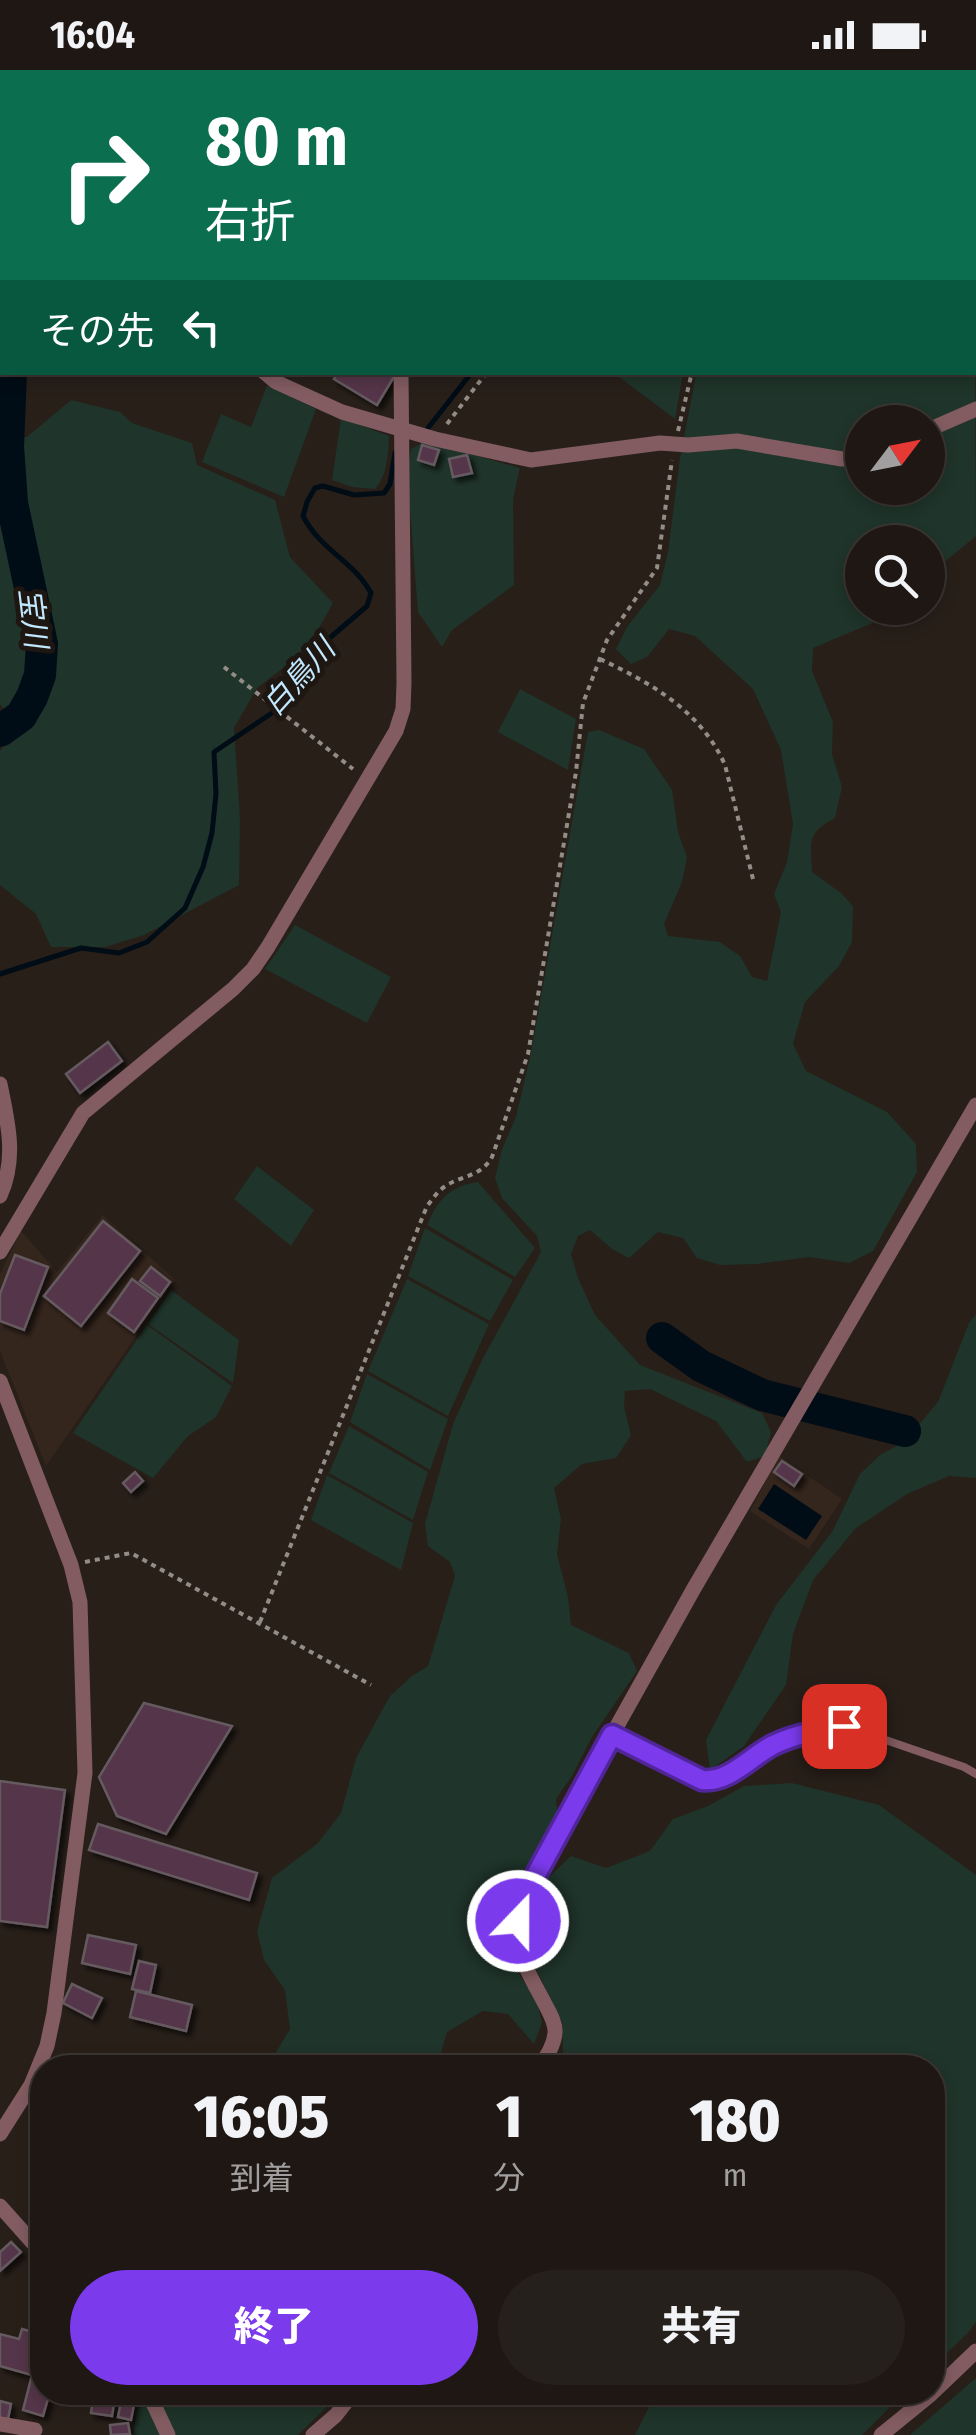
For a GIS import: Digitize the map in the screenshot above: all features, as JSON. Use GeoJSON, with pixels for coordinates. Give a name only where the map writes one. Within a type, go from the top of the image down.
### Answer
{"type":"FeatureCollection","features":[{"type":"Feature","properties":{"kind":"street"},"geometry":{"type":"LineString","coordinates":[[268,375],[342,412],[434,439],[531,460],[660,443],[738,441],[845,460]]}},
{"type":"Feature","properties":{"kind":"street"},"geometry":{"type":"LineString","coordinates":[[0,1252],[82,1113],[253,969],[396,731],[402,709],[401,375]]}},
{"type":"Feature","properties":{"kind":"street"},"geometry":{"type":"LineString","coordinates":[[945,423],[976,409]]}},
{"type":"Feature","properties":{"kind":"street"},"geometry":{"type":"LineString","coordinates":[[0,1084],[10,1129],[9,1170],[0,1196]]}},
{"type":"Feature","properties":{"kind":"street"},"geometry":{"type":"LineString","coordinates":[[548,2055],[556,2031],[521,1957],[517,1940],[518,1921],[531,1884],[612,1735],[976,1105]]}},
{"type":"Feature","properties":{"kind":"street"},"geometry":{"type":"LineString","coordinates":[[0,1381],[71,1565],[80,1602],[83,1790],[54,2014],[43,2055]]}},
{"type":"Feature","properties":{"kind":"street"},"geometry":{"type":"LineString","coordinates":[[0,2134],[30,2087]]}},
{"type":"Feature","properties":{"kind":"street"},"geometry":{"type":"LineString","coordinates":[[0,2206],[30,2240]]}},
{"type":"Feature","properties":{"kind":"street"},"geometry":{"type":"LineString","coordinates":[[945,2381],[976,2351]]}},
{"type":"Feature","properties":{"kind":"street"},"geometry":{"type":"LineString","coordinates":[[154,2405],[168,2435]]}},
{"type":"Feature","properties":{"kind":"street"},"geometry":{"type":"LineString","coordinates":[[313,2435],[343,2405]]}},
{"type":"Feature","properties":{"kind":"street"},"geometry":{"type":"LineString","coordinates":[[881,2435],[918,2405]]}},
{"type":"Feature","properties":{"kind":"street"},"geometry":{"type":"LineString","coordinates":[[0,2424],[35,2430]]}},
{"type":"Feature","properties":{"kind":"lane"},"geometry":{"type":"LineString","coordinates":[[612,1735],[702,1780],[714,1782],[773,1745],[814,1730],[844,1726],[976,1774]]}},
{"type":"Feature","properties":{"kind":"path"},"geometry":{"type":"LineString","coordinates":[[434,439],[485,375]]}},
{"type":"Feature","properties":{"kind":"path"},"geometry":{"type":"LineString","coordinates":[[260,1622],[427,1206],[446,1185],[486,1167],[528,1054],[576,772],[583,703],[607,640],[657,568],[674,444],[691,375]]}},
{"type":"Feature","properties":{"kind":"path"},"geometry":{"type":"LineString","coordinates":[[600,659],[675,700],[718,750],[725,764],[753,879]]}},
{"type":"Feature","properties":{"kind":"path"},"geometry":{"type":"LineString","coordinates":[[224,667],[368,781]]}},
{"type":"Feature","properties":{"kind":"path"},"geometry":{"type":"LineString","coordinates":[[71,1565],[132,1552],[371,1685]]}},
{"type":"Feature","properties":{"kind":"shaded area"},"geometry":{"type":"Polygon","coordinates":[[[103,1215],[175,1280],[46,1466],[0,1351],[0,1274],[21,1231],[57,1272],[103,1215]]]}},
{"type":"Feature","properties":{"kind":"shaded area"},"geometry":{"type":"Polygon","coordinates":[[[779,1456],[842,1499],[809,1549],[750,1511],[779,1456]]]}},
{"type":"Feature","properties":{"kind":"shaded area"},"geometry":{"type":"Polygon","coordinates":[[[774,1484],[822,1516],[806,1540],[758,1509],[774,1484]]]}},
{"type":"Feature","properties":{"kind":"green space"},"geometry":{"type":"Polygon","coordinates":[[[617,375],[683,375],[675,419],[617,375]]]}},
{"type":"Feature","properties":{"kind":"green space"},"geometry":{"type":"Polygon","coordinates":[[[696,375],[975,375],[976,536],[945,562],[945,525],[845,525],[845,625],[868,625],[813,648],[812,671],[833,722],[832,754],[842,787],[835,818],[812,839],[812,872],[853,906],[852,942],[839,966],[805,1002],[793,1044],[806,1071],[887,1112],[916,1144],[917,1172],[873,1251],[849,1263],[810,1257],[720,1265],[697,1258],[683,1238],[658,1232],[629,1258],[590,1230],[578,1236],[571,1254],[595,1315],[640,1365],[762,1413],[771,1432],[765,1456],[747,1462],[716,1421],[650,1389],[625,1391],[624,1407],[631,1435],[616,1458],[582,1464],[554,1488],[561,1519],[557,1554],[571,1625],[629,1653],[637,1671],[556,1799],[558,1820],[528,1876],[507,1928],[511,1961],[537,2002],[542,2023],[534,2044],[508,2014],[483,2011],[447,2032],[440,2055],[274,2055],[290,2029],[285,1990],[264,1960],[257,1931],[272,1878],[318,1843],[341,1813],[356,1758],[390,1696],[428,1666],[455,1576],[450,1562],[428,1546],[425,1524],[453,1424],[482,1360],[541,1252],[537,1236],[502,1198],[495,1178],[516,1117],[531,1053],[588,732],[599,730],[644,749],[672,790],[678,832],[687,857],[682,882],[664,924],[668,936],[720,942],[740,956],[752,977],[767,981],[781,912],[774,894],[787,862],[793,824],[781,750],[753,689],[695,636],[669,629],[647,657],[631,664],[616,649],[627,627],[660,585],[680,458],[696,375]]]}},
{"type":"Feature","properties":{"kind":"green space"},"geometry":{"type":"Polygon","coordinates":[[[267,385],[316,409],[284,497],[202,462],[221,414],[251,427],[267,385]]]}},
{"type":"Feature","properties":{"kind":"green space"},"geometry":{"type":"Polygon","coordinates":[[[71,400],[120,412],[132,423],[192,443],[197,465],[275,500],[290,557],[333,603],[296,658],[257,688],[234,728],[240,817],[239,885],[144,935],[105,947],[51,947],[36,914],[0,885],[0,751],[17,728],[0,704],[0,436],[27,437],[71,400]]]}},
{"type":"Feature","properties":{"kind":"green space"},"geometry":{"type":"Polygon","coordinates":[[[341,418],[389,436],[385,471],[375,489],[332,480],[341,418]]]}},
{"type":"Feature","properties":{"kind":"green space"},"geometry":{"type":"Polygon","coordinates":[[[425,441],[520,468],[513,499],[514,585],[452,630],[442,647],[418,612],[407,471],[411,449],[425,441]]]}},
{"type":"Feature","properties":{"kind":"green space"},"geometry":{"type":"Polygon","coordinates":[[[520,689],[576,719],[568,770],[498,732],[520,689]]]}},
{"type":"Feature","properties":{"kind":"green space"},"geometry":{"type":"Polygon","coordinates":[[[295,925],[391,977],[367,1023],[265,969],[295,925]]]}},
{"type":"Feature","properties":{"kind":"green space"},"geometry":{"type":"Polygon","coordinates":[[[257,1166],[314,1210],[291,1246],[234,1199],[257,1166]]]}},
{"type":"Feature","properties":{"kind":"green space"},"geometry":{"type":"Polygon","coordinates":[[[478,1182],[535,1248],[515,1277],[427,1225],[446,1196],[478,1182]]]}},
{"type":"Feature","properties":{"kind":"green space"},"geometry":{"type":"Polygon","coordinates":[[[425,1228],[513,1280],[490,1321],[408,1276],[425,1228]]]}},
{"type":"Feature","properties":{"kind":"green space"},"geometry":{"type":"Polygon","coordinates":[[[407,1279],[489,1324],[448,1416],[368,1371],[407,1279]]]}},
{"type":"Feature","properties":{"kind":"green space"},"geometry":{"type":"Polygon","coordinates":[[[171,1290],[239,1340],[233,1383],[148,1324],[171,1290]]]}},
{"type":"Feature","properties":{"kind":"green space"},"geometry":{"type":"Polygon","coordinates":[[[976,1314],[976,1478],[949,1476],[907,1494],[856,1528],[813,1580],[793,1634],[786,1685],[744,1746],[710,1770],[706,1740],[776,1605],[832,1532],[860,1474],[880,1455],[904,1442],[938,1402],[976,1314]]]}},
{"type":"Feature","properties":{"kind":"green space"},"geometry":{"type":"Polygon","coordinates":[[[147,1325],[232,1386],[216,1417],[188,1436],[153,1478],[73,1433],[147,1325]]]}},
{"type":"Feature","properties":{"kind":"green space"},"geometry":{"type":"Polygon","coordinates":[[[367,1374],[448,1419],[430,1470],[350,1422],[367,1374]]]}},
{"type":"Feature","properties":{"kind":"green space"},"geometry":{"type":"Polygon","coordinates":[[[349,1426],[428,1472],[413,1520],[329,1473],[349,1426]]]}},
{"type":"Feature","properties":{"kind":"green space"},"geometry":{"type":"Polygon","coordinates":[[[327,1475],[413,1523],[401,1570],[311,1520],[327,1475]]]}},
{"type":"Feature","properties":{"kind":"green space"},"geometry":{"type":"Polygon","coordinates":[[[792,1783],[879,1805],[976,1875],[976,2322],[945,2355],[945,2055],[561,2055],[562,2022],[534,1965],[527,1924],[548,1878],[571,1856],[606,1868],[650,1851],[673,1819],[744,1786],[792,1783]]]}},
{"type":"Feature","properties":{"kind":"green space"},"geometry":{"type":"Polygon","coordinates":[[[976,2378],[976,2435],[910,2435],[945,2405],[976,2378]]]}},
{"type":"Feature","properties":{"kind":"green space"},"geometry":{"type":"Polygon","coordinates":[[[149,2405],[163,2435],[133,2435],[138,2406],[149,2405]]]}},
{"type":"Feature","properties":{"kind":"green space"},"geometry":{"type":"Polygon","coordinates":[[[162,2405],[329,2405],[298,2435],[173,2435],[162,2405]]]}},
{"type":"Feature","properties":{"kind":"green space"},"geometry":{"type":"Polygon","coordinates":[[[650,2405],[892,2405],[862,2435],[635,2435],[650,2405]]]}},
{"type":"Feature","properties":{"kind":"building"},"geometry":{"type":"Polygon","coordinates":[[[336,375],[395,375],[377,405],[334,379],[336,375]]]}},
{"type":"Feature","properties":{"kind":"building"},"geometry":{"type":"Polygon","coordinates":[[[422,445],[439,450],[434,465],[418,460],[422,445]]]}},
{"type":"Feature","properties":{"kind":"building"},"geometry":{"type":"Polygon","coordinates":[[[467,455],[472,473],[453,477],[449,459],[467,455]]]}},
{"type":"Feature","properties":{"kind":"building"},"geometry":{"type":"Polygon","coordinates":[[[108,1042],[122,1061],[80,1093],[66,1074],[108,1042]]]}},
{"type":"Feature","properties":{"kind":"building"},"geometry":{"type":"Polygon","coordinates":[[[103,1221],[140,1251],[81,1326],[44,1296],[103,1221]]]}},
{"type":"Feature","properties":{"kind":"building"},"geometry":{"type":"Polygon","coordinates":[[[15,1255],[48,1267],[24,1330],[0,1321],[0,1294],[15,1255]]]}},
{"type":"Feature","properties":{"kind":"building"},"geometry":{"type":"Polygon","coordinates":[[[151,1267],[170,1282],[160,1296],[140,1281],[151,1267]]]}},
{"type":"Feature","properties":{"kind":"building"},"geometry":{"type":"Polygon","coordinates":[[[132,1279],[158,1298],[134,1332],[108,1313],[132,1279]]]}},
{"type":"Feature","properties":{"kind":"building"},"geometry":{"type":"Polygon","coordinates":[[[782,1461],[802,1474],[794,1486],[774,1472],[782,1461]]]}},
{"type":"Feature","properties":{"kind":"building"},"geometry":{"type":"Polygon","coordinates":[[[135,1472],[143,1481],[131,1492],[123,1483],[135,1472]]]}},
{"type":"Feature","properties":{"kind":"building"},"geometry":{"type":"Polygon","coordinates":[[[144,1703],[232,1726],[166,1834],[117,1816],[99,1777],[144,1703]]]}},
{"type":"Feature","properties":{"kind":"building"},"geometry":{"type":"Polygon","coordinates":[[[0,1781],[65,1790],[47,1927],[0,1921],[0,1781]]]}},
{"type":"Feature","properties":{"kind":"building"},"geometry":{"type":"Polygon","coordinates":[[[98,1824],[257,1873],[249,1900],[89,1850],[98,1824]]]}},
{"type":"Feature","properties":{"kind":"building"},"geometry":{"type":"Polygon","coordinates":[[[88,1935],[136,1945],[130,1974],[82,1963],[88,1935]]]}},
{"type":"Feature","properties":{"kind":"building"},"geometry":{"type":"Polygon","coordinates":[[[139,1961],[156,1965],[150,1993],[132,1989],[139,1961]]]}},
{"type":"Feature","properties":{"kind":"building"},"geometry":{"type":"Polygon","coordinates":[[[72,1984],[102,1998],[92,2018],[63,2003],[72,1984]]]}},
{"type":"Feature","properties":{"kind":"building"},"geometry":{"type":"Polygon","coordinates":[[[136,1991],[192,2005],[186,2031],[130,2017],[136,1991]]]}},
{"type":"Feature","properties":{"kind":"building"},"geometry":{"type":"Polygon","coordinates":[[[11,2242],[21,2252],[0,2271],[0,2252],[11,2242]]]}},
{"type":"Feature","properties":{"kind":"building"},"geometry":{"type":"Polygon","coordinates":[[[22,2329],[30,2331],[30,2375],[0,2366],[0,2334],[19,2339],[22,2329]]]}},
{"type":"Feature","properties":{"kind":"building"},"geometry":{"type":"Polygon","coordinates":[[[30,2383],[30,2405],[46,2405],[43,2416],[23,2410],[30,2383]]]}},
{"type":"Feature","properties":{"kind":"building"},"geometry":{"type":"Polygon","coordinates":[[[0,2401],[11,2404],[8,2419],[0,2418],[0,2401]]]}},
{"type":"Feature","properties":{"kind":"building"},"geometry":{"type":"Polygon","coordinates":[[[92,2405],[114,2405],[112,2416],[91,2413],[92,2405]]]}},
{"type":"Feature","properties":{"kind":"building"},"geometry":{"type":"Polygon","coordinates":[[[120,2405],[134,2405],[131,2420],[118,2417],[120,2405]]]}},
{"type":"Feature","properties":{"kind":"building"},"geometry":{"type":"Polygon","coordinates":[[[128,2423],[130,2434],[111,2435],[110,2425],[128,2423]]]}},
{"type":"Feature","properties":{"kind":"waterway","name":"宝川"},"geometry":{"type":"LineString","coordinates":[[0,731],[21,716],[32,697],[40,675],[42,644],[12,503],[8,447],[11,375]]}},
{"type":"Feature","properties":{"kind":"waterway","name":"白鳥川"},"geometry":{"type":"LineString","coordinates":[[428,428],[470,375]]}},
{"type":"Feature","properties":{"kind":"waterway","name":"白鳥川"},"geometry":{"type":"LineString","coordinates":[[0,974],[81,948],[119,953],[147,942],[185,908],[203,867],[212,833],[216,794],[214,752],[272,713],[307,661],[367,606],[371,593],[356,572],[310,528],[303,516],[307,502],[315,488],[323,486],[354,495],[384,493],[390,484],[395,453]]}},
{"type":"Feature","properties":{"kind":"waterway"},"geometry":{"type":"LineString","coordinates":[[662,1338],[701,1366],[762,1395],[905,1431]]}},
{"type":"Feature","properties":{"kind":"route"},"geometry":{"type":"LineString","coordinates":[[518,1921],[531,1884],[612,1735],[702,1780],[714,1782],[773,1745],[814,1730],[844,1726]]}}]}
